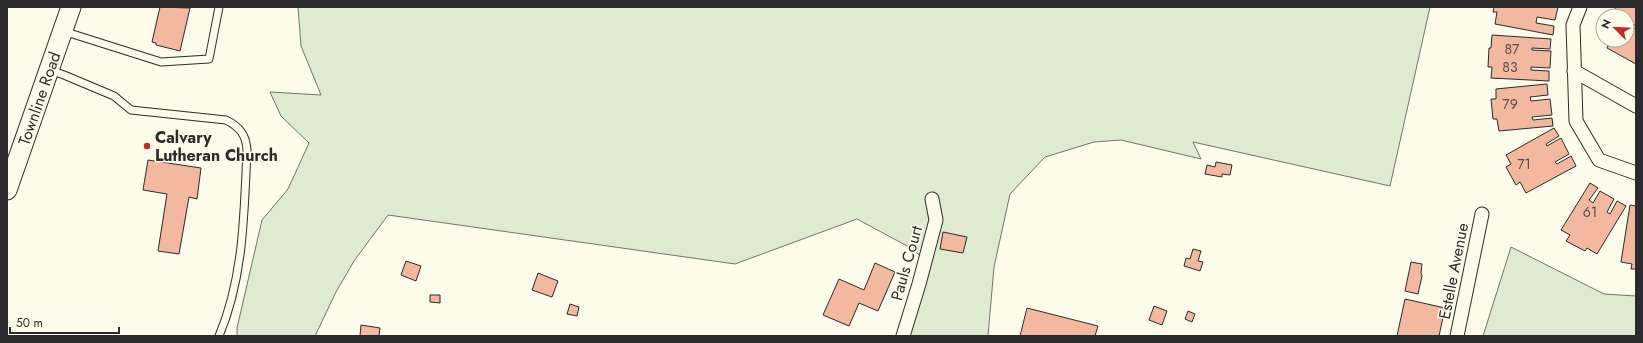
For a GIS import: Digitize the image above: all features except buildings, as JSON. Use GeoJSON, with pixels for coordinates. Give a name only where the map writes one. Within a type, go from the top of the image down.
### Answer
{"type":"FeatureCollection","features":[{"type":"Feature","properties":{"kind":"street","name":"Townline Road"},"geometry":{"type":"LineString","coordinates":[[7,190],[71,7]]}},
{"type":"Feature","properties":{"kind":"street"},"geometry":{"type":"LineString","coordinates":[[1580,7],[1573,25],[1576,121],[1599,160],[1636,173]]}},
{"type":"Feature","properties":{"kind":"street"},"geometry":{"type":"LineString","coordinates":[[1574,71],[1636,106]]}},
{"type":"Feature","properties":{"kind":"street","name":"Pauls Court"},"geometry":{"type":"LineString","coordinates":[[903,336],[920,284],[936,220],[932,199]]}},
{"type":"Feature","properties":{"kind":"street","name":"Estelle Avenue"},"geometry":{"type":"LineString","coordinates":[[1457,336],[1482,214]]}},
{"type":"Feature","properties":{"kind":"lane"},"geometry":{"type":"LineString","coordinates":[[63,31],[161,62],[208,59],[219,7]]}},
{"type":"Feature","properties":{"kind":"lane"},"geometry":{"type":"LineString","coordinates":[[50,70],[114,96],[131,110],[226,120],[236,124],[242,132],[246,139],[247,150],[243,238],[236,281],[219,336]]}},
{"type":"Feature","properties":{"kind":"green space"},"geometry":{"type":"Polygon","coordinates":[[[298,7],[1430,7],[1390,186],[1193,142],[1201,159],[1121,140],[1094,142],[1045,157],[1010,194],[994,267],[988,336],[907,336],[931,264],[909,247],[857,219],[735,264],[388,215],[354,261],[336,292],[315,336],[237,336],[237,328],[262,220],[288,189],[309,143],[281,116],[270,92],[321,95],[301,46],[298,7]]]}},
{"type":"Feature","properties":{"kind":"green space"},"geometry":{"type":"Polygon","coordinates":[[[1511,247],[1604,294],[1636,296],[1636,336],[1483,336],[1511,247]]]}},
{"type":"Feature","properties":{"kind":"place","name":"Calvary Lutheran Church"},"geometry":{"type":"Point","coordinates":[147,146]}}]}
